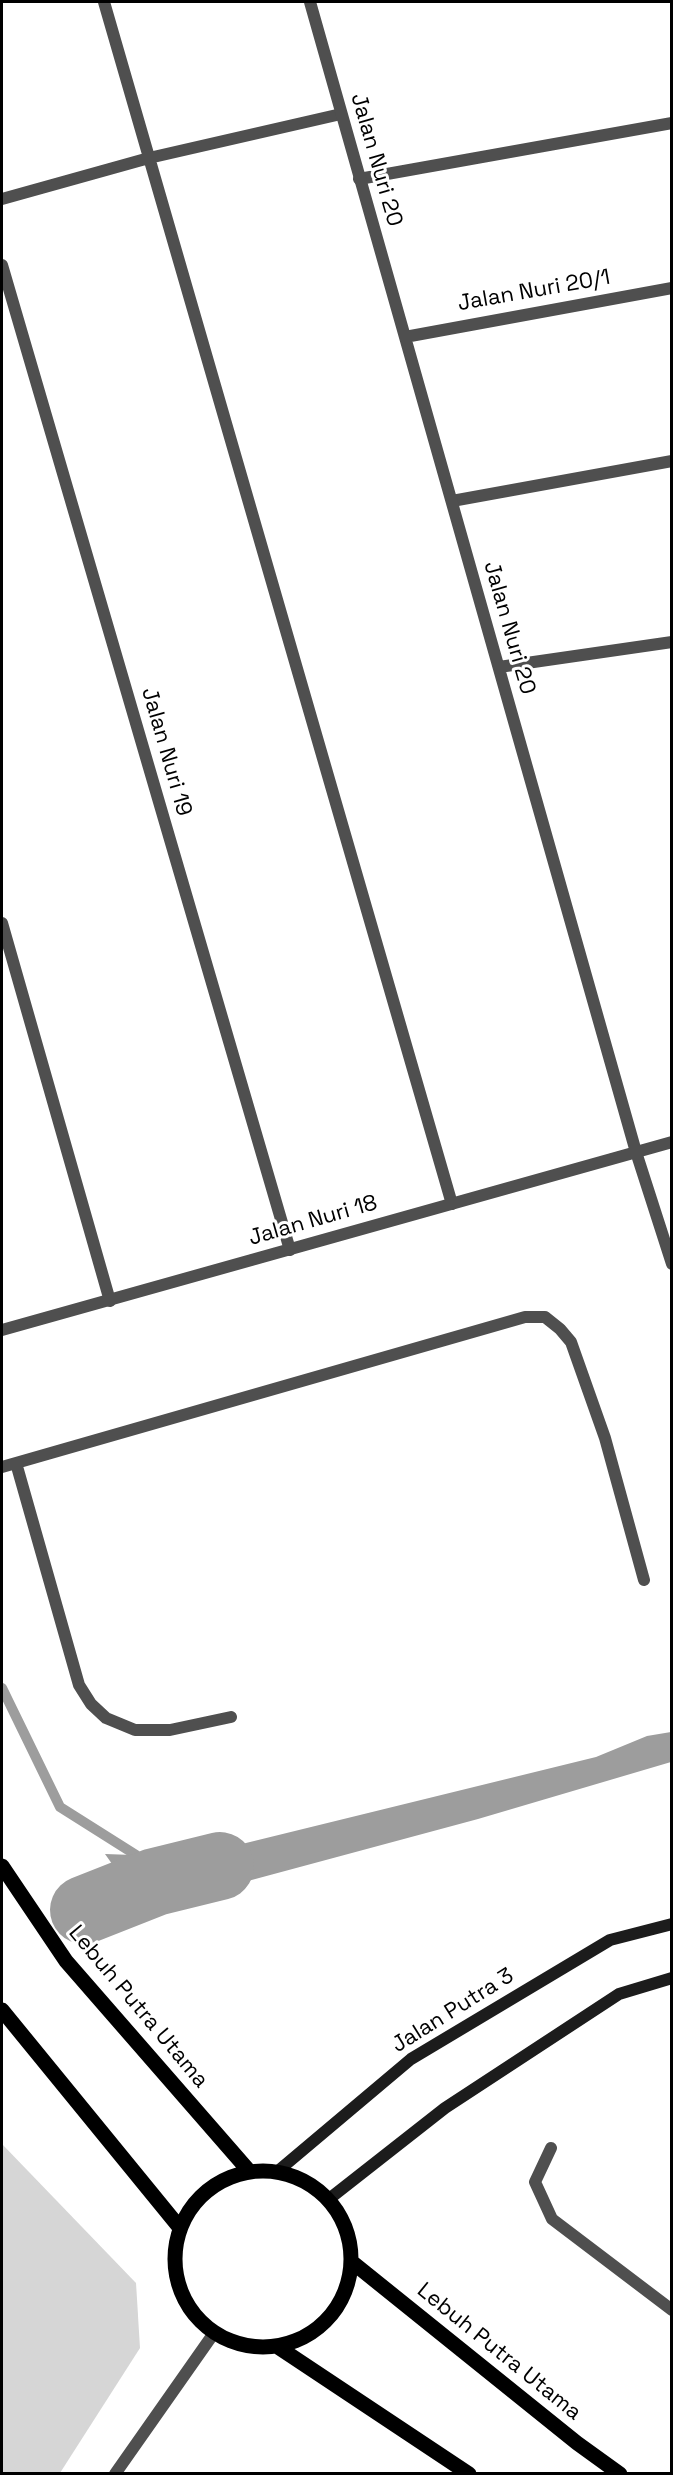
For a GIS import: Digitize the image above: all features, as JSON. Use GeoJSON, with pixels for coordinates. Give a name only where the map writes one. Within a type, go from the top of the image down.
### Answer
{"type":"FeatureCollection","features":[{"type":"Feature","properties":{"kind":"main road","name":"Lebuh Putra Utama"},"geometry":{"type":"LineString","coordinates":[[2,1866],[66,1962],[249,2170]]}},
{"type":"Feature","properties":{"kind":"main road"},"geometry":{"type":"LineString","coordinates":[[2,2010],[180,2228]]}},
{"type":"Feature","properties":{"kind":"main road"},"geometry":{"type":"LineString","coordinates":[[249,2170],[278,2171],[306,2181],[329,2199],[342,2218],[349,2240],[352,2262],[346,2292],[330,2318],[307,2337],[278,2347],[256,2348],[234,2343],[214,2333],[192,2312],[179,2286],[174,2257],[180,2228],[191,2207],[207,2190],[227,2178],[249,2170]]}},
{"type":"Feature","properties":{"kind":"main road","name":"Lebuh Putra Utama"},"geometry":{"type":"LineString","coordinates":[[352,2262],[577,2444],[620,2474]]}},
{"type":"Feature","properties":{"kind":"main road"},"geometry":{"type":"LineString","coordinates":[[278,2347],[469,2474]]}},
{"type":"Feature","properties":{"kind":"street"},"geometry":{"type":"LineString","coordinates":[[104,2],[452,1204]]}},
{"type":"Feature","properties":{"kind":"street","name":"Jalan Nuri 20"},"geometry":{"type":"LineString","coordinates":[[310,2],[636,1152],[672,1264]]}},
{"type":"Feature","properties":{"kind":"street"},"geometry":{"type":"LineString","coordinates":[[2,199],[149,158],[341,114]]}},
{"type":"Feature","properties":{"kind":"street"},"geometry":{"type":"LineString","coordinates":[[359,179],[672,123]]}},
{"type":"Feature","properties":{"kind":"street","name":"Jalan Nuri 19"},"geometry":{"type":"LineString","coordinates":[[2,265],[290,1250]]}},
{"type":"Feature","properties":{"kind":"street","name":"Jalan Nuri 20/1"},"geometry":{"type":"LineString","coordinates":[[405,337],[672,288]]}},
{"type":"Feature","properties":{"kind":"street"},"geometry":{"type":"LineString","coordinates":[[452,501],[672,461]]}},
{"type":"Feature","properties":{"kind":"street"},"geometry":{"type":"LineString","coordinates":[[499,667],[672,642]]}},
{"type":"Feature","properties":{"kind":"street"},"geometry":{"type":"LineString","coordinates":[[2,923],[110,1300]]}},
{"type":"Feature","properties":{"kind":"street","name":"Jalan Nuri 18"},"geometry":{"type":"LineString","coordinates":[[2,1330],[672,1142]]}},
{"type":"Feature","properties":{"kind":"street"},"geometry":{"type":"LineString","coordinates":[[2,1467],[525,1317],[544,1317],[560,1329],[570,1342],[605,1438],[644,1580]]}},
{"type":"Feature","properties":{"kind":"street"},"geometry":{"type":"LineString","coordinates":[[16,1463],[79,1685],[91,1704],[106,1718],[135,1730],[171,1730],[231,1717]]}},
{"type":"Feature","properties":{"kind":"street","name":"Jalan Putra 3"},"geometry":{"type":"LineString","coordinates":[[278,2171],[411,2058],[610,1940],[672,1924]]}},
{"type":"Feature","properties":{"kind":"street"},"geometry":{"type":"LineString","coordinates":[[329,2199],[445,2108],[620,1994],[672,1978]]}},
{"type":"Feature","properties":{"kind":"street"},"geometry":{"type":"LineString","coordinates":[[551,2148],[535,2182],[552,2219],[672,2310]]}},
{"type":"Feature","properties":{"kind":"street"},"geometry":{"type":"LineString","coordinates":[[115,2474],[214,2333]]}},
{"type":"Feature","properties":{"kind":"shaded area"},"geometry":{"type":"Polygon","coordinates":[[[671,1732],[671,1762],[478,1819],[144,1909],[105,1854],[189,1857],[596,1757],[647,1736],[671,1732]]]}},
{"type":"Feature","properties":{"kind":"shaded area"},"geometry":{"type":"Polygon","coordinates":[[[2,2144],[136,2283],[140,2348],[60,2473],[2,2473],[2,2144]]]}},
{"type":"Feature","properties":{"kind":"waterway"},"geometry":{"type":"LineString","coordinates":[[2,1688],[60,1807],[136,1855],[144,1867]]}},
{"type":"Feature","properties":{"kind":"waterway"},"geometry":{"type":"LineString","coordinates":[[84,1910],[155,1882],[220,1866]]}}]}
